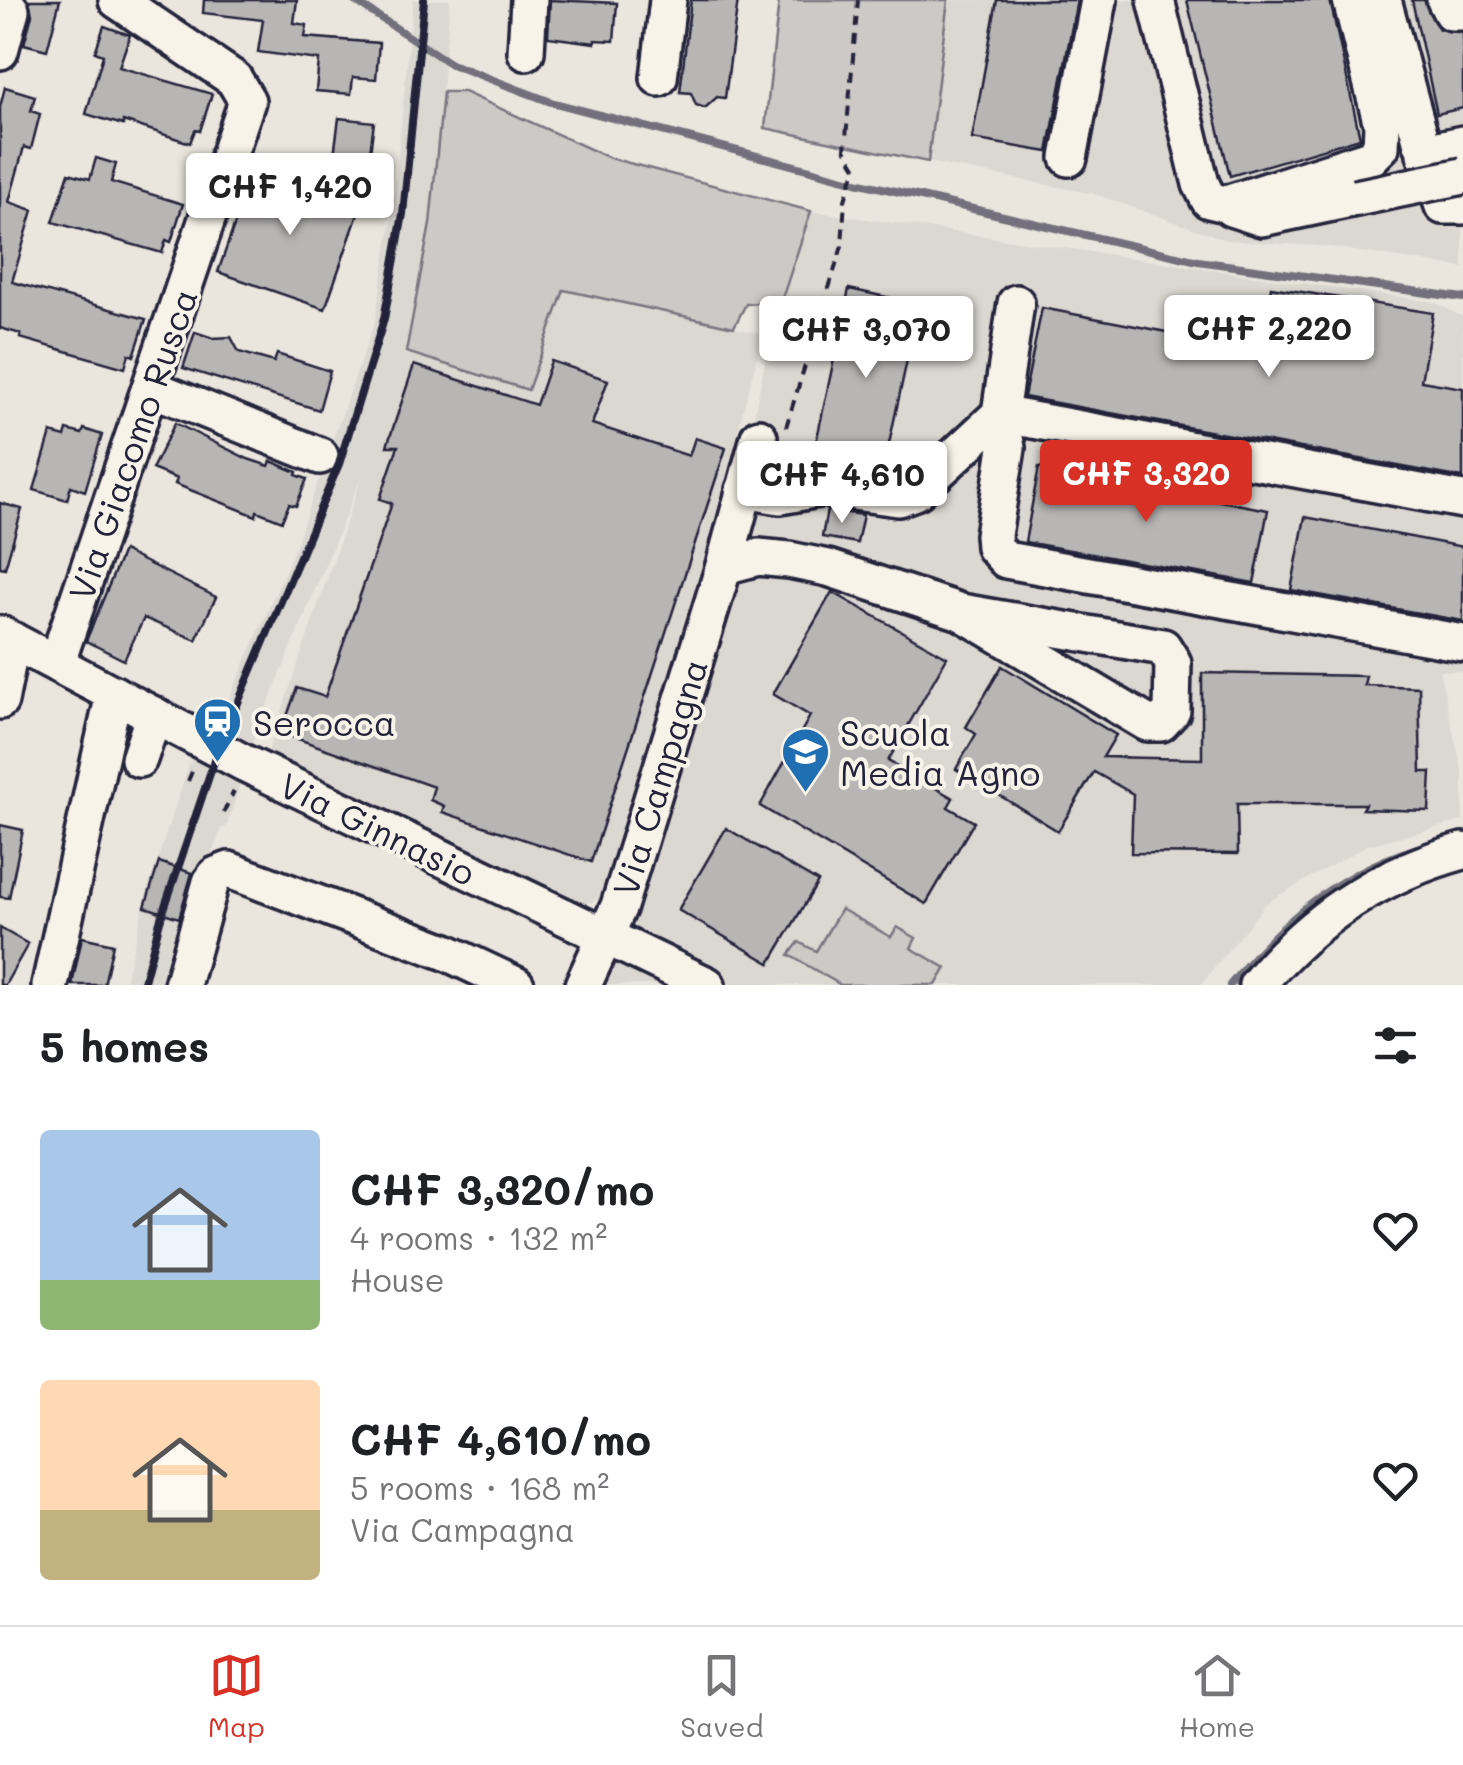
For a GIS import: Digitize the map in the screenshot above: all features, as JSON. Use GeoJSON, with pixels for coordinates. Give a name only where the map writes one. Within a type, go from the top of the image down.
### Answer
{"type":"FeatureCollection","features":[{"type":"Feature","properties":{"kind":"street","name":"Via Giacomo Rusca"},"geometry":{"type":"LineString","coordinates":[[58,662],[248,101],[234,79],[117,0]]}},
{"type":"Feature","properties":{"kind":"street"},"geometry":{"type":"LineString","coordinates":[[526,52],[529,0]]}},
{"type":"Feature","properties":{"kind":"street"},"geometry":{"type":"LineString","coordinates":[[659,78],[668,0]]}},
{"type":"Feature","properties":{"kind":"street"},"geometry":{"type":"LineString","coordinates":[[1069,158],[1098,0]]}},
{"type":"Feature","properties":{"kind":"street"},"geometry":{"type":"LineString","coordinates":[[1156,0],[1201,184],[1209,200],[1262,218],[1463,176]]}},
{"type":"Feature","properties":{"kind":"street"},"geometry":{"type":"LineString","coordinates":[[1226,204],[1370,158],[1382,147],[1382,125],[1351,0]]}},
{"type":"Feature","properties":{"kind":"street"},"geometry":{"type":"LineString","coordinates":[[1384,0],[1422,144],[1443,206],[1463,206]]}},
{"type":"Feature","properties":{"kind":"street"},"geometry":{"type":"LineString","coordinates":[[1445,0],[1451,12],[1463,12]]}},
{"type":"Feature","properties":{"kind":"street"},"geometry":{"type":"LineString","coordinates":[[0,51],[11,10]]}},
{"type":"Feature","properties":{"kind":"street"},"geometry":{"type":"LineString","coordinates":[[1422,144],[1434,150],[1463,144]]}},
{"type":"Feature","properties":{"kind":"street"},"geometry":{"type":"LineString","coordinates":[[1016,303],[1000,414],[1008,448],[993,534],[994,546],[1006,560],[1463,643]]}},
{"type":"Feature","properties":{"kind":"street"},"geometry":{"type":"LineString","coordinates":[[151,388],[320,456]]}},
{"type":"Feature","properties":{"kind":"street"},"geometry":{"type":"LineString","coordinates":[[744,490],[766,496],[824,488],[886,497],[908,495],[1000,414]]}},
{"type":"Feature","properties":{"kind":"street"},"geometry":{"type":"LineString","coordinates":[[1000,414],[1463,500]]}},
{"type":"Feature","properties":{"kind":"street","name":"Via Campagna"},"geometry":{"type":"LineString","coordinates":[[584,985],[619,906],[724,566],[759,436]]}},
{"type":"Feature","properties":{"kind":"street"},"geometry":{"type":"LineString","coordinates":[[724,566],[758,558],[789,560],[961,612],[1163,646],[1173,663],[1172,711],[1161,723],[1148,723],[961,612]]}},
{"type":"Feature","properties":{"kind":"street"},"geometry":{"type":"LineString","coordinates":[[0,701],[6,636]]}},
{"type":"Feature","properties":{"kind":"street","name":"Via Ginnasio"},"geometry":{"type":"LineString","coordinates":[[6,636],[154,716],[431,854],[707,985]]}},
{"type":"Feature","properties":{"kind":"street"},"geometry":{"type":"LineString","coordinates":[[50,985],[114,694]]}},
{"type":"Feature","properties":{"kind":"street"},"geometry":{"type":"LineString","coordinates":[[140,760],[154,716]]}},
{"type":"Feature","properties":{"kind":"street"},"geometry":{"type":"LineString","coordinates":[[1258,985],[1308,931],[1339,906],[1406,870],[1463,852]]}},
{"type":"Feature","properties":{"kind":"street"},"geometry":{"type":"LineString","coordinates":[[182,985],[211,882],[222,870],[238,872],[446,952],[516,985]]}},
{"type":"Feature","properties":{"kind":"path"},"geometry":{"type":"LineString","coordinates":[[759,436],[785,429],[842,246],[845,200],[856,168],[845,150],[858,0]]}},
{"type":"Feature","properties":{"kind":"shaded area"},"geometry":{"type":"Polygon","coordinates":[[[413,0],[450,0],[430,224],[407,352],[564,290],[763,334],[638,814],[608,895],[586,904],[563,899],[265,761],[363,473],[251,746],[227,826],[221,829],[204,876],[175,985],[124,985],[148,888],[190,762],[216,729],[292,555],[375,321],[392,218],[413,0]]]}},
{"type":"Feature","properties":{"kind":"shaded area"},"geometry":{"type":"Polygon","coordinates":[[[779,0],[948,0],[928,162],[765,128],[779,0]]]}},
{"type":"Feature","properties":{"kind":"shaded area"},"geometry":{"type":"Polygon","coordinates":[[[948,0],[1463,0],[1463,268],[1330,247],[1227,240],[1094,194],[928,162],[948,0]]]}},
{"type":"Feature","properties":{"kind":"shaded area"},"geometry":{"type":"Polygon","coordinates":[[[443,92],[464,92],[610,158],[811,211],[781,302],[746,304],[734,327],[564,290],[528,390],[406,352],[430,224],[443,92]]]}},
{"type":"Feature","properties":{"kind":"shaded area"},"geometry":{"type":"Polygon","coordinates":[[[811,211],[1434,302],[1463,317],[1463,672],[1439,670],[1463,774],[1463,821],[1367,845],[1266,903],[1201,985],[583,985],[724,566],[772,326],[811,211]]]}},
{"type":"Feature","properties":{"kind":"shaded area"},"geometry":{"type":"Polygon","coordinates":[[[841,909],[891,937],[897,927],[916,938],[911,948],[946,968],[936,985],[841,985],[789,955],[799,942],[816,951],[841,909]]]}},
{"type":"Feature","properties":{"kind":"building"},"geometry":{"type":"Polygon","coordinates":[[[29,0],[60,0],[47,50],[24,44],[32,15],[29,0]]]}},
{"type":"Feature","properties":{"kind":"building"},"geometry":{"type":"Polygon","coordinates":[[[204,0],[297,0],[294,23],[307,25],[305,37],[379,43],[376,79],[353,77],[351,94],[316,91],[319,60],[258,52],[263,20],[203,13],[204,0]]]}},
{"type":"Feature","properties":{"kind":"building"},"geometry":{"type":"Polygon","coordinates":[[[550,0],[617,3],[614,41],[595,43],[548,37],[550,0]]]}},
{"type":"Feature","properties":{"kind":"building"},"geometry":{"type":"Polygon","coordinates":[[[691,0],[738,0],[725,98],[717,97],[705,108],[696,105],[691,93],[680,92],[691,0]]]}},
{"type":"Feature","properties":{"kind":"building"},"geometry":{"type":"Polygon","coordinates":[[[997,0],[1077,0],[1048,152],[972,139],[997,0]]]}},
{"type":"Feature","properties":{"kind":"building"},"geometry":{"type":"Polygon","coordinates":[[[1187,0],[1330,0],[1360,138],[1230,176],[1187,0]]]}},
{"type":"Feature","properties":{"kind":"building"},"geometry":{"type":"Polygon","coordinates":[[[1412,0],[1424,0],[1439,29],[1463,33],[1463,108],[1437,114],[1412,0]]]}},
{"type":"Feature","properties":{"kind":"building"},"geometry":{"type":"Polygon","coordinates":[[[104,26],[130,35],[119,67],[212,94],[200,131],[195,130],[190,143],[123,121],[123,125],[86,114],[103,55],[95,52],[104,26]]]}},
{"type":"Feature","properties":{"kind":"building"},"geometry":{"type":"Polygon","coordinates":[[[5,87],[35,96],[31,111],[40,114],[31,149],[24,147],[9,202],[33,210],[12,282],[146,319],[134,356],[129,354],[125,368],[20,338],[21,334],[0,328],[0,107],[5,87]]]}},
{"type":"Feature","properties":{"kind":"building"},"geometry":{"type":"Polygon","coordinates":[[[339,118],[374,122],[367,175],[334,155],[339,118]]]}},
{"type":"Feature","properties":{"kind":"building"},"geometry":{"type":"Polygon","coordinates":[[[96,158],[116,164],[111,182],[183,204],[171,242],[166,240],[162,253],[53,222],[69,173],[90,179],[96,158]]]}},
{"type":"Feature","properties":{"kind":"building"},"geometry":{"type":"Polygon","coordinates":[[[255,166],[362,203],[325,309],[218,272],[255,166]]]}},
{"type":"Feature","properties":{"kind":"building"},"geometry":{"type":"Polygon","coordinates":[[[1271,287],[1433,313],[1421,381],[1463,388],[1463,478],[1024,397],[1042,308],[1260,350],[1271,287]]]}},
{"type":"Feature","properties":{"kind":"building"},"geometry":{"type":"Polygon","coordinates":[[[849,289],[919,304],[883,472],[813,457],[849,289]]]}},
{"type":"Feature","properties":{"kind":"building"},"geometry":{"type":"Polygon","coordinates":[[[195,332],[213,338],[231,337],[239,352],[274,362],[277,354],[330,371],[319,410],[183,368],[195,332]]]}},
{"type":"Feature","properties":{"kind":"building"},"geometry":{"type":"Polygon","coordinates":[[[551,361],[608,380],[592,424],[689,456],[695,438],[726,448],[591,862],[442,812],[444,806],[430,800],[434,787],[281,733],[297,688],[325,697],[392,503],[380,499],[398,446],[387,446],[414,365],[536,405],[551,361]]]}},
{"type":"Feature","properties":{"kind":"building"},"geometry":{"type":"Polygon","coordinates":[[[175,423],[248,459],[269,466],[271,461],[297,472],[296,475],[307,479],[296,506],[289,504],[282,521],[257,511],[256,516],[175,484],[177,479],[152,469],[175,423]]]}},
{"type":"Feature","properties":{"kind":"building"},"geometry":{"type":"Polygon","coordinates":[[[84,429],[102,435],[85,491],[71,486],[67,500],[34,490],[51,433],[65,437],[67,430],[82,434],[84,429]]]}},
{"type":"Feature","properties":{"kind":"building"},"geometry":{"type":"Polygon","coordinates":[[[1039,467],[1268,510],[1254,583],[1025,542],[1039,467]]]}},
{"type":"Feature","properties":{"kind":"building"},"geometry":{"type":"Polygon","coordinates":[[[0,503],[22,509],[5,568],[0,567],[0,503]]]}},
{"type":"Feature","properties":{"kind":"building"},"geometry":{"type":"Polygon","coordinates":[[[827,510],[863,515],[857,543],[822,537],[827,510]]]}},
{"type":"Feature","properties":{"kind":"building"},"geometry":{"type":"Polygon","coordinates":[[[1305,517],[1463,547],[1463,621],[1291,590],[1305,517]]]}},
{"type":"Feature","properties":{"kind":"building"},"geometry":{"type":"Polygon","coordinates":[[[123,551],[216,597],[196,640],[144,618],[124,660],[86,641],[123,551]]]}},
{"type":"Feature","properties":{"kind":"building"},"geometry":{"type":"Polygon","coordinates":[[[832,592],[947,657],[888,761],[953,798],[948,807],[974,822],[926,904],[760,806],[810,716],[773,694],[832,592]]]}},
{"type":"Feature","properties":{"kind":"building"},"geometry":{"type":"Polygon","coordinates":[[[1002,666],[1116,735],[1103,757],[1202,759],[1202,673],[1366,676],[1364,685],[1419,687],[1421,772],[1431,772],[1429,811],[1362,809],[1365,804],[1237,804],[1238,854],[1131,853],[1133,794],[1094,772],[1058,831],[956,769],[976,734],[966,727],[1002,666]]]}},
{"type":"Feature","properties":{"kind":"building"},"geometry":{"type":"Polygon","coordinates":[[[0,825],[23,830],[9,898],[0,897],[0,825]]]}},
{"type":"Feature","properties":{"kind":"building"},"geometry":{"type":"Polygon","coordinates":[[[726,828],[818,882],[770,963],[678,910],[726,828]]]}},
{"type":"Feature","properties":{"kind":"building"},"geometry":{"type":"Polygon","coordinates":[[[159,862],[192,873],[179,918],[145,907],[159,862]]]}},
{"type":"Feature","properties":{"kind":"building"},"geometry":{"type":"Polygon","coordinates":[[[0,928],[28,944],[5,985],[0,985],[0,928]]]}},
{"type":"Feature","properties":{"kind":"building"},"geometry":{"type":"Polygon","coordinates":[[[82,937],[113,944],[104,985],[72,985],[82,937]]]}},
{"type":"Feature","properties":{"kind":"waterway"},"geometry":{"type":"LineString","coordinates":[[353,0],[451,64],[551,102],[856,182],[1198,261],[1463,298]]}},
{"type":"Feature","properties":{"kind":"waterway"},"geometry":{"type":"LineString","coordinates":[[1230,985],[1273,937],[1318,898],[1370,867],[1430,844]]}},
{"type":"Feature","properties":{"kind":"railway"},"geometry":{"type":"LineString","coordinates":[[143,985],[160,921],[218,750],[339,464],[384,319],[403,214],[424,0]]}},
{"type":"Feature","properties":{"kind":"place","name":"Serocca"},"geometry":{"type":"Point","coordinates":[218,764]}},
{"type":"Feature","properties":{"kind":"place","name":"Scuola Media Agno"},"geometry":{"type":"Point","coordinates":[805,794]}}]}
